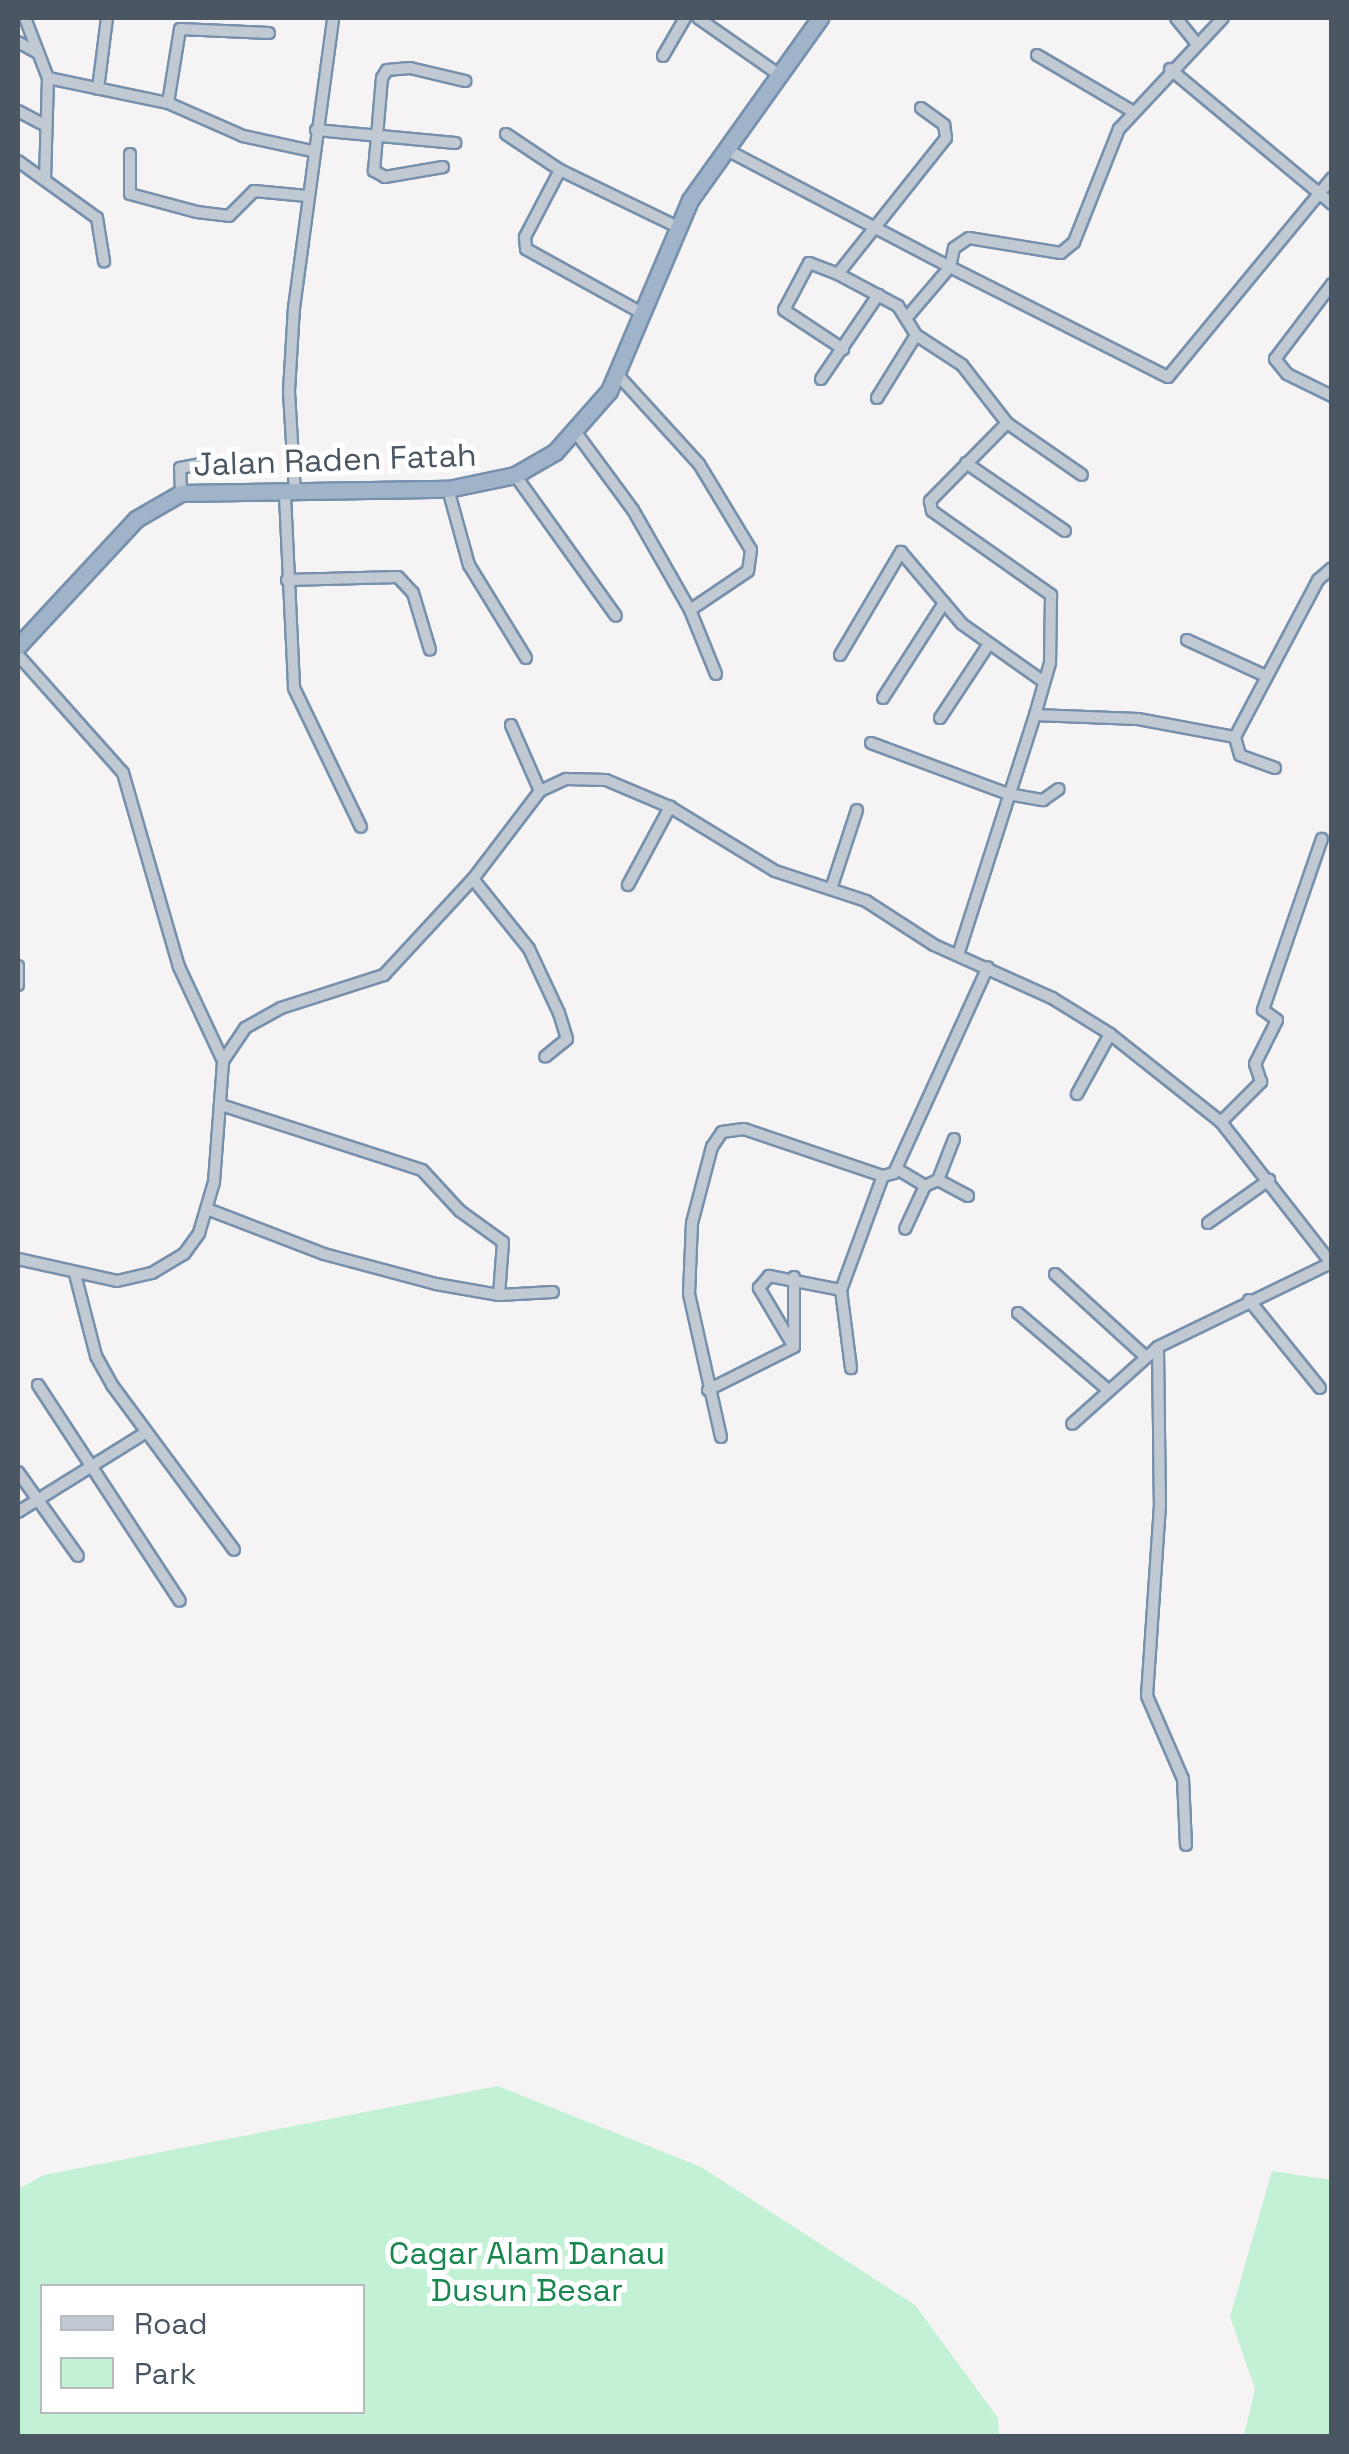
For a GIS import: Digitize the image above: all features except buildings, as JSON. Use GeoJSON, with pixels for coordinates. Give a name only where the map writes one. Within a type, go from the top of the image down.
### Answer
{"type":"FeatureCollection","features":[{"type":"Feature","properties":{"kind":"highway","name":"Jalan Raden Fatah"},"geometry":{"type":"LineString","coordinates":[[18,646],[136,519],[181,492],[290,495],[448,489],[515,475],[577,434],[618,374],[676,226],[820,18]]}},
{"type":"Feature","properties":{"kind":"street"},"geometry":{"type":"LineString","coordinates":[[24,18],[48,78],[45,179]]}},
{"type":"Feature","properties":{"kind":"street"},"geometry":{"type":"LineString","coordinates":[[98,89],[108,18]]}},
{"type":"Feature","properties":{"kind":"street"},"geometry":{"type":"LineString","coordinates":[[333,18],[312,151],[289,390],[287,580],[296,695],[361,827]]}},
{"type":"Feature","properties":{"kind":"street"},"geometry":{"type":"LineString","coordinates":[[663,56],[684,18]]}},
{"type":"Feature","properties":{"kind":"street"},"geometry":{"type":"LineString","coordinates":[[698,18],[778,74]]}},
{"type":"Feature","properties":{"kind":"street"},"geometry":{"type":"LineString","coordinates":[[1176,18],[1196,44]]}},
{"type":"Feature","properties":{"kind":"street"},"geometry":{"type":"LineString","coordinates":[[910,315],[950,267],[954,248],[969,238],[1054,254],[1068,249],[1111,142],[1132,111],[1170,69],[1224,18]]}},
{"type":"Feature","properties":{"kind":"street"},"geometry":{"type":"LineString","coordinates":[[168,103],[180,29],[269,33]]}},
{"type":"Feature","properties":{"kind":"street"},"geometry":{"type":"LineString","coordinates":[[18,42],[39,53]]}},
{"type":"Feature","properties":{"kind":"street"},"geometry":{"type":"LineString","coordinates":[[1037,55],[1132,111]]}},
{"type":"Feature","properties":{"kind":"street"},"geometry":{"type":"LineString","coordinates":[[443,168],[378,176],[372,165],[373,135],[388,70],[410,68],[464,81]]}},
{"type":"Feature","properties":{"kind":"street"},"geometry":{"type":"LineString","coordinates":[[1170,69],[1332,204]]}},
{"type":"Feature","properties":{"kind":"street"},"geometry":{"type":"LineString","coordinates":[[48,78],[168,103],[243,136],[312,151]]}},
{"type":"Feature","properties":{"kind":"street"},"geometry":{"type":"LineString","coordinates":[[838,274],[946,138],[944,125],[921,108]]}},
{"type":"Feature","properties":{"kind":"street"},"geometry":{"type":"LineString","coordinates":[[18,112],[46,126]]}},
{"type":"Feature","properties":{"kind":"street"},"geometry":{"type":"LineString","coordinates":[[316,130],[455,144]]}},
{"type":"Feature","properties":{"kind":"street"},"geometry":{"type":"LineString","coordinates":[[506,134],[560,170],[676,226]]}},
{"type":"Feature","properties":{"kind":"street"},"geometry":{"type":"LineString","coordinates":[[727,150],[876,223],[950,267],[1168,377],[1332,178]]}},
{"type":"Feature","properties":{"kind":"street"},"geometry":{"type":"LineString","coordinates":[[130,154],[130,194],[196,212],[230,216],[254,191],[307,196]]}},
{"type":"Feature","properties":{"kind":"street"},"geometry":{"type":"LineString","coordinates":[[18,161],[97,218],[104,262]]}},
{"type":"Feature","properties":{"kind":"street"},"geometry":{"type":"LineString","coordinates":[[560,170],[525,236],[526,250],[640,312]]}},
{"type":"Feature","properties":{"kind":"street"},"geometry":{"type":"LineString","coordinates":[[843,350],[784,307],[809,263],[838,274],[910,315],[916,335],[962,365],[1007,422],[1082,475]]}},
{"type":"Feature","properties":{"kind":"street"},"geometry":{"type":"LineString","coordinates":[[1332,284],[1274,358],[1287,374],[1332,396]]}},
{"type":"Feature","properties":{"kind":"street"},"geometry":{"type":"LineString","coordinates":[[821,378],[878,295]]}},
{"type":"Feature","properties":{"kind":"street"},"geometry":{"type":"LineString","coordinates":[[877,398],[916,335]]}},
{"type":"Feature","properties":{"kind":"street"},"geometry":{"type":"LineString","coordinates":[[618,374],[699,464],[750,550],[748,572],[690,610]]}},
{"type":"Feature","properties":{"kind":"street"},"geometry":{"type":"LineString","coordinates":[[958,955],[1044,682],[1051,594],[932,511],[934,495],[1007,422]]}},
{"type":"Feature","properties":{"kind":"street"},"geometry":{"type":"LineString","coordinates":[[577,434],[633,510],[690,610],[716,674]]}},
{"type":"Feature","properties":{"kind":"street"},"geometry":{"type":"LineString","coordinates":[[181,492],[180,468],[215,461]]}},
{"type":"Feature","properties":{"kind":"street"},"geometry":{"type":"LineString","coordinates":[[966,463],[1065,531]]}},
{"type":"Feature","properties":{"kind":"street"},"geometry":{"type":"LineString","coordinates":[[515,475],[616,616]]}},
{"type":"Feature","properties":{"kind":"street"},"geometry":{"type":"LineString","coordinates":[[448,489],[469,565],[526,658]]}},
{"type":"Feature","properties":{"kind":"street"},"geometry":{"type":"LineString","coordinates":[[840,655],[901,552],[944,603],[988,644],[1044,682]]}},
{"type":"Feature","properties":{"kind":"street"},"geometry":{"type":"LineString","coordinates":[[1274,768],[1240,755],[1235,736],[1318,580],[1332,568]]}},
{"type":"Feature","properties":{"kind":"street"},"geometry":{"type":"LineString","coordinates":[[287,580],[398,576],[414,594],[430,650]]}},
{"type":"Feature","properties":{"kind":"street"},"geometry":{"type":"LineString","coordinates":[[883,698],[944,603]]}},
{"type":"Feature","properties":{"kind":"street"},"geometry":{"type":"LineString","coordinates":[[1186,640],[1266,676]]}},
{"type":"Feature","properties":{"kind":"street"},"geometry":{"type":"LineString","coordinates":[[940,718],[988,644]]}},
{"type":"Feature","properties":{"kind":"street"},"geometry":{"type":"LineString","coordinates":[[18,655],[123,773],[179,967],[223,1061],[207,1209],[184,1254],[152,1273],[117,1281],[18,1259]]}},
{"type":"Feature","properties":{"kind":"street"},"geometry":{"type":"LineString","coordinates":[[1035,715],[1138,719],[1235,736]]}},
{"type":"Feature","properties":{"kind":"street"},"geometry":{"type":"LineString","coordinates":[[511,725],[540,791]]}},
{"type":"Feature","properties":{"kind":"street"},"geometry":{"type":"LineString","coordinates":[[871,743],[1008,794],[1043,800],[1058,789]]}},
{"type":"Feature","properties":{"kind":"street"},"geometry":{"type":"LineString","coordinates":[[223,1061],[245,1028],[262,1016],[384,974],[473,879],[540,791],[588,778],[670,807],[775,870],[866,902],[1110,1034],[1221,1122],[1332,1263],[1158,1346],[1072,1424]]}},
{"type":"Feature","properties":{"kind":"street"},"geometry":{"type":"LineString","coordinates":[[628,885],[670,807]]}},
{"type":"Feature","properties":{"kind":"street"},"geometry":{"type":"LineString","coordinates":[[831,889],[858,810]]}},
{"type":"Feature","properties":{"kind":"street"},"geometry":{"type":"LineString","coordinates":[[1221,1122],[1261,1082],[1255,1064],[1278,1020],[1264,1010],[1322,838]]}},
{"type":"Feature","properties":{"kind":"street"},"geometry":{"type":"LineString","coordinates":[[473,879],[529,949],[559,1013],[567,1039],[544,1057]]}},
{"type":"Feature","properties":{"kind":"street"},"geometry":{"type":"LineString","coordinates":[[18,966],[18,985]]}},
{"type":"Feature","properties":{"kind":"street"},"geometry":{"type":"LineString","coordinates":[[721,1437],[708,1390],[688,1269],[699,1183],[722,1132],[744,1129],[883,1176],[897,1170],[988,967]]}},
{"type":"Feature","properties":{"kind":"street"},"geometry":{"type":"LineString","coordinates":[[1077,1094],[1110,1034]]}},
{"type":"Feature","properties":{"kind":"street"},"geometry":{"type":"LineString","coordinates":[[221,1105],[422,1170],[460,1211],[504,1242],[499,1295]]}},
{"type":"Feature","properties":{"kind":"street"},"geometry":{"type":"LineString","coordinates":[[904,1230],[925,1186],[938,1180],[954,1139]]}},
{"type":"Feature","properties":{"kind":"street"},"geometry":{"type":"LineString","coordinates":[[897,1170],[925,1186]]}},
{"type":"Feature","properties":{"kind":"street"},"geometry":{"type":"LineString","coordinates":[[851,1368],[841,1290],[883,1176]]}},
{"type":"Feature","properties":{"kind":"street"},"geometry":{"type":"LineString","coordinates":[[938,1180],[968,1196]]}},
{"type":"Feature","properties":{"kind":"street"},"geometry":{"type":"LineString","coordinates":[[1208,1223],[1269,1180]]}},
{"type":"Feature","properties":{"kind":"street"},"geometry":{"type":"LineString","coordinates":[[207,1209],[324,1254],[499,1295],[553,1292]]}},
{"type":"Feature","properties":{"kind":"street"},"geometry":{"type":"LineString","coordinates":[[75,1274],[96,1356],[144,1433],[234,1550]]}},
{"type":"Feature","properties":{"kind":"street"},"geometry":{"type":"LineString","coordinates":[[1055,1274],[1146,1357]]}},
{"type":"Feature","properties":{"kind":"street"},"geometry":{"type":"LineString","coordinates":[[794,1347],[760,1288],[770,1276],[794,1277],[841,1290]]}},
{"type":"Feature","properties":{"kind":"street"},"geometry":{"type":"LineString","coordinates":[[794,1277],[794,1347]]}},
{"type":"Feature","properties":{"kind":"street"},"geometry":{"type":"LineString","coordinates":[[1249,1300],[1320,1388]]}},
{"type":"Feature","properties":{"kind":"street"},"geometry":{"type":"LineString","coordinates":[[1018,1313],[1108,1390]]}},
{"type":"Feature","properties":{"kind":"street"},"geometry":{"type":"LineString","coordinates":[[1158,1346],[1160,1505],[1146,1696],[1183,1778],[1186,1845]]}},
{"type":"Feature","properties":{"kind":"street"},"geometry":{"type":"LineString","coordinates":[[708,1390],[794,1347]]}},
{"type":"Feature","properties":{"kind":"street"},"geometry":{"type":"LineString","coordinates":[[38,1384],[180,1602]]}},
{"type":"Feature","properties":{"kind":"street"},"geometry":{"type":"LineString","coordinates":[[18,1512],[144,1433]]}},
{"type":"Feature","properties":{"kind":"street"},"geometry":{"type":"LineString","coordinates":[[18,1472],[78,1556]]}},
{"type":"Feature","properties":{"kind":"green space","name":"Cagar Alam Danau Dusun Besar"},"geometry":{"type":"Polygon","coordinates":[[[498,2086],[701,2167],[915,2305],[998,2418],[999,2436],[18,2436],[18,2189],[44,2175],[498,2086]]]}},
{"type":"Feature","properties":{"kind":"green space"},"geometry":{"type":"Polygon","coordinates":[[[1272,2171],[1331,2180],[1331,2436],[1244,2436],[1255,2389],[1230,2317],[1272,2171]]]}}]}
